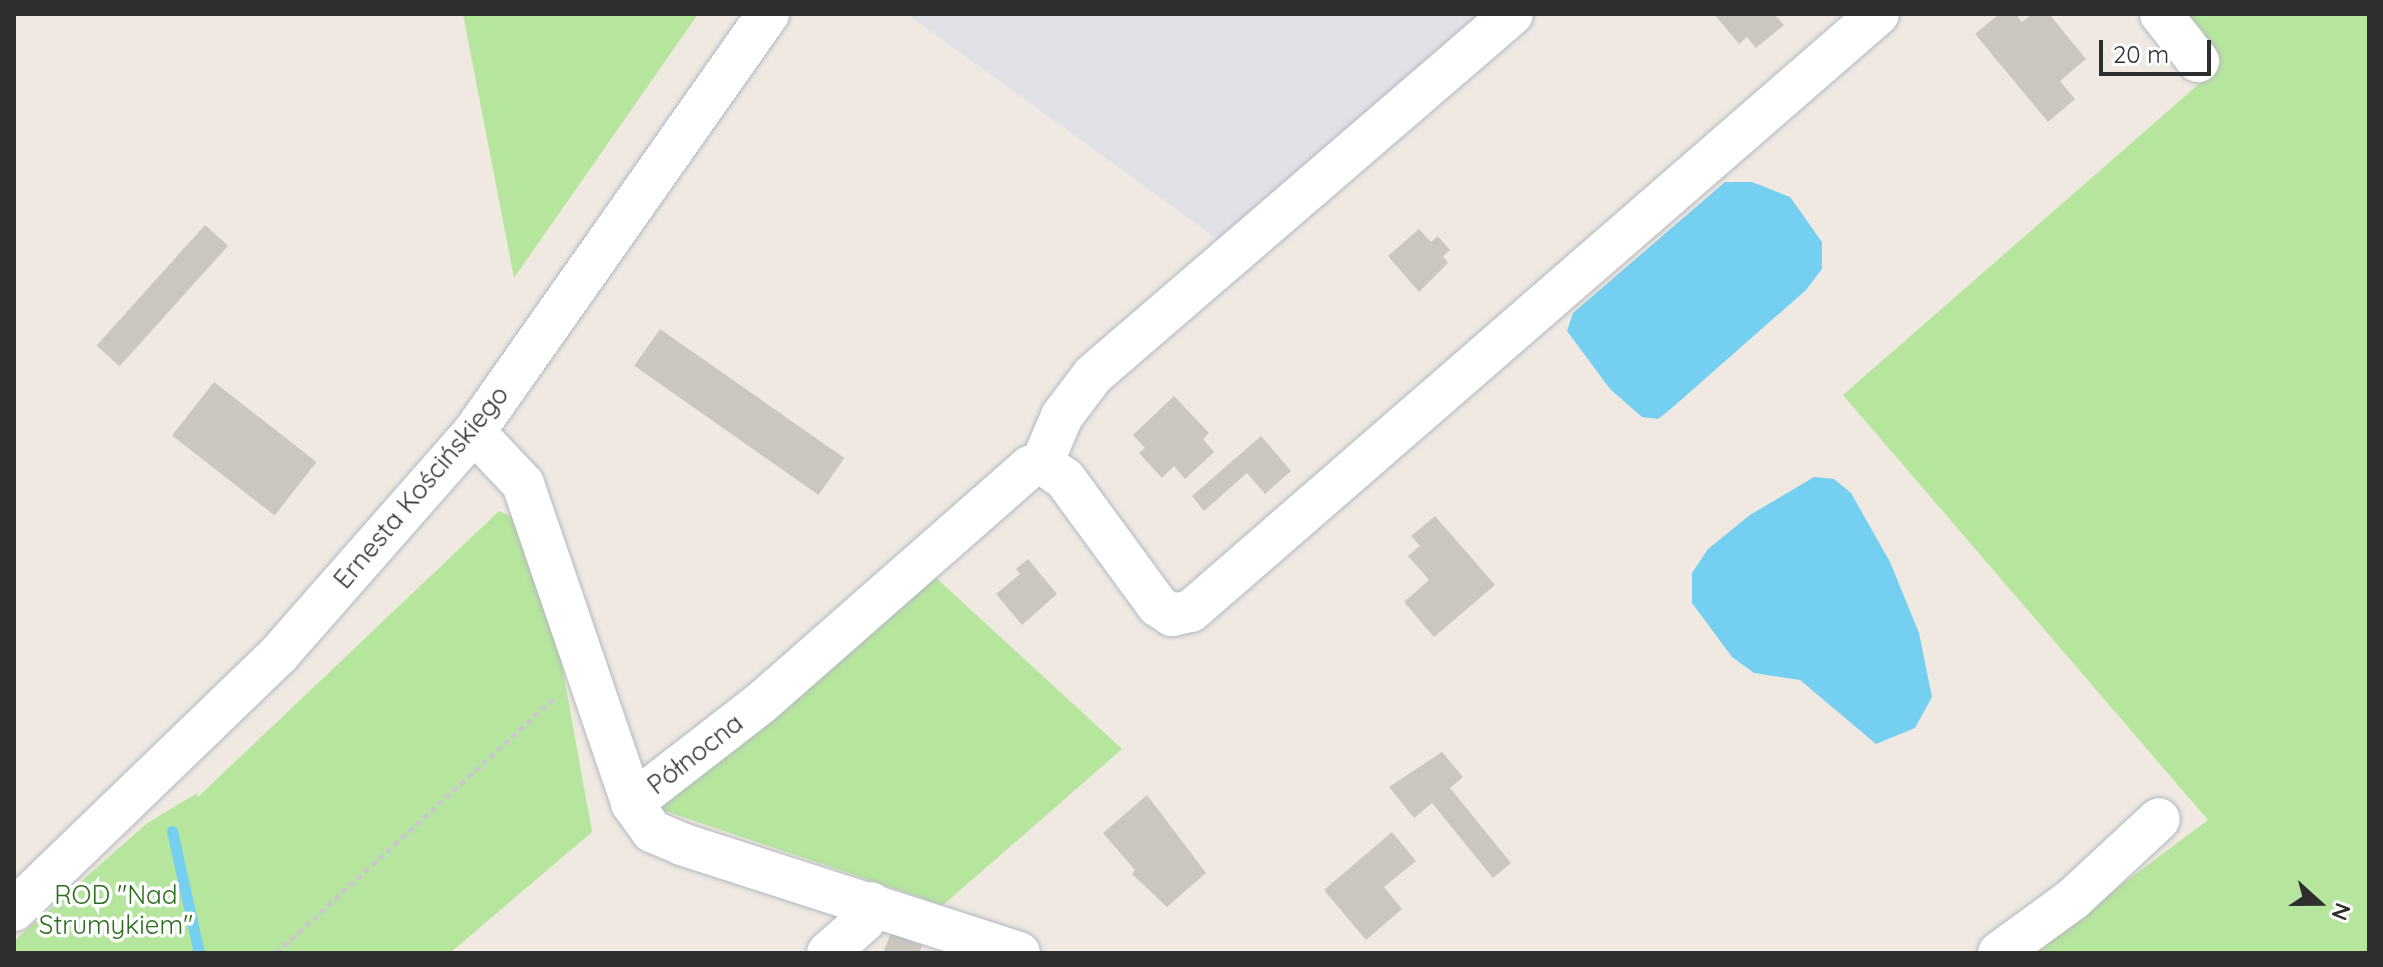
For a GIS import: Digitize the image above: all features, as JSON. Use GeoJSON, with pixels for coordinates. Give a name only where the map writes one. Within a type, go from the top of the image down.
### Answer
{"type":"FeatureCollection","features":[{"type":"Feature","properties":{"kind":"street","name":"Ernesta Kościńskiego"},"geometry":{"type":"LineString","coordinates":[[14,910],[279,654],[474,432],[768,14]]}},
{"type":"Feature","properties":{"kind":"street"},"geometry":{"type":"LineString","coordinates":[[1512,14],[1093,375],[1062,416],[1042,463],[1065,479],[1158,606],[1172,615],[1191,611],[1878,14]]}},
{"type":"Feature","properties":{"kind":"street"},"geometry":{"type":"LineString","coordinates":[[2161,14],[2198,61]]}},
{"type":"Feature","properties":{"kind":"street"},"geometry":{"type":"LineString","coordinates":[[474,432],[523,484],[632,803]]}},
{"type":"Feature","properties":{"kind":"street","name":"Północna"},"geometry":{"type":"LineString","coordinates":[[1019,953],[682,844],[652,831],[632,803],[761,703],[1030,467],[1042,463]]}},
{"type":"Feature","properties":{"kind":"street"},"geometry":{"type":"LineString","coordinates":[[1999,953],[2073,899],[2159,819]]}},
{"type":"Feature","properties":{"kind":"street"},"geometry":{"type":"LineString","coordinates":[[828,953],[864,921],[871,903]]}},
{"type":"Feature","properties":{"kind":"path"},"geometry":{"type":"LineString","coordinates":[[276,953],[566,688],[588,675]]}},
{"type":"Feature","properties":{"kind":"shaded area"},"geometry":{"type":"Polygon","coordinates":[[[907,14],[1487,14],[1220,241],[907,14]]]}},
{"type":"Feature","properties":{"kind":"green space"},"geometry":{"type":"Polygon","coordinates":[[[463,14],[698,14],[514,278],[463,14]]]}},
{"type":"Feature","properties":{"kind":"green space"},"geometry":{"type":"Polygon","coordinates":[[[2173,14],[2369,14],[2369,953],[2030,953],[2208,820],[1843,395],[2215,70],[2173,14]]]}},
{"type":"Feature","properties":{"kind":"green space","name":"ROD \"Nad Strumykiem\""},"geometry":{"type":"Polygon","coordinates":[[[499,511],[516,519],[561,660],[592,832],[450,953],[14,953],[14,941],[146,824],[197,793],[198,797],[499,511]]]}},
{"type":"Feature","properties":{"kind":"green space"},"geometry":{"type":"Polygon","coordinates":[[[932,574],[1122,749],[943,905],[656,808],[932,574]]]}},
{"type":"Feature","properties":{"kind":"water"},"geometry":{"type":"Polygon","coordinates":[[[1725,182],[1752,182],[1790,197],[1822,242],[1822,269],[1806,290],[1673,407],[1658,419],[1642,417],[1610,389],[1567,331],[1573,313],[1725,182]]]}},
{"type":"Feature","properties":{"kind":"water"},"geometry":{"type":"Polygon","coordinates":[[[1814,477],[1834,479],[1851,493],[1890,562],[1919,633],[1932,697],[1915,728],[1876,744],[1800,680],[1754,673],[1732,657],[1692,603],[1692,573],[1708,549],[1750,515],[1814,477]]]}},
{"type":"Feature","properties":{"kind":"building"},"geometry":{"type":"Polygon","coordinates":[[[1714,14],[1774,14],[1784,25],[1756,48],[1747,37],[1739,44],[1714,14]]]}},
{"type":"Feature","properties":{"kind":"building"},"geometry":{"type":"Polygon","coordinates":[[[1999,14],[2016,14],[2022,22],[2032,14],[2049,14],[2086,59],[2060,81],[2075,99],[2048,122],[1975,34],[1999,14]]]}},
{"type":"Feature","properties":{"kind":"building"},"geometry":{"type":"Polygon","coordinates":[[[205,225],[228,246],[120,366],[97,345],[205,225]]]}},
{"type":"Feature","properties":{"kind":"building"},"geometry":{"type":"Polygon","coordinates":[[[1419,229],[1431,242],[1438,236],[1450,250],[1443,256],[1448,263],[1419,292],[1388,256],[1419,229]]]}},
{"type":"Feature","properties":{"kind":"building"},"geometry":{"type":"Polygon","coordinates":[[[660,329],[844,458],[818,495],[634,366],[660,329]]]}},
{"type":"Feature","properties":{"kind":"building"},"geometry":{"type":"Polygon","coordinates":[[[214,382],[316,462],[275,516],[172,436],[214,382]]]}},
{"type":"Feature","properties":{"kind":"building"},"geometry":{"type":"Polygon","coordinates":[[[1174,396],[1209,433],[1203,439],[1214,452],[1185,479],[1174,466],[1162,478],[1139,453],[1145,448],[1133,435],[1174,396]]]}},
{"type":"Feature","properties":{"kind":"building"},"geometry":{"type":"Polygon","coordinates":[[[1261,436],[1291,471],[1265,494],[1247,473],[1204,511],[1192,496],[1261,436]]]}},
{"type":"Feature","properties":{"kind":"building"},"geometry":{"type":"Polygon","coordinates":[[[1435,516],[1495,585],[1434,637],[1404,602],[1429,580],[1408,556],[1420,546],[1411,536],[1435,516]]]}},
{"type":"Feature","properties":{"kind":"building"},"geometry":{"type":"Polygon","coordinates":[[[1028,559],[1057,594],[1022,625],[996,594],[1020,574],[1016,569],[1028,559]]]}},
{"type":"Feature","properties":{"kind":"building"},"geometry":{"type":"Polygon","coordinates":[[[1442,752],[1463,777],[1450,788],[1511,863],[1493,878],[1432,803],[1414,818],[1389,787],[1442,752]]]}},
{"type":"Feature","properties":{"kind":"building"},"geometry":{"type":"Polygon","coordinates":[[[1147,795],[1206,873],[1167,907],[1132,874],[1135,870],[1103,833],[1147,795]]]}},
{"type":"Feature","properties":{"kind":"building"},"geometry":{"type":"Polygon","coordinates":[[[1392,832],[1416,861],[1384,887],[1402,909],[1366,940],[1324,890],[1392,832]]]}},
{"type":"Feature","properties":{"kind":"building"},"geometry":{"type":"Polygon","coordinates":[[[891,933],[922,946],[919,953],[883,953],[891,933]]]}},
{"type":"Feature","properties":{"kind":"waterway"},"geometry":{"type":"LineString","coordinates":[[172,831],[199,953]]}}]}
